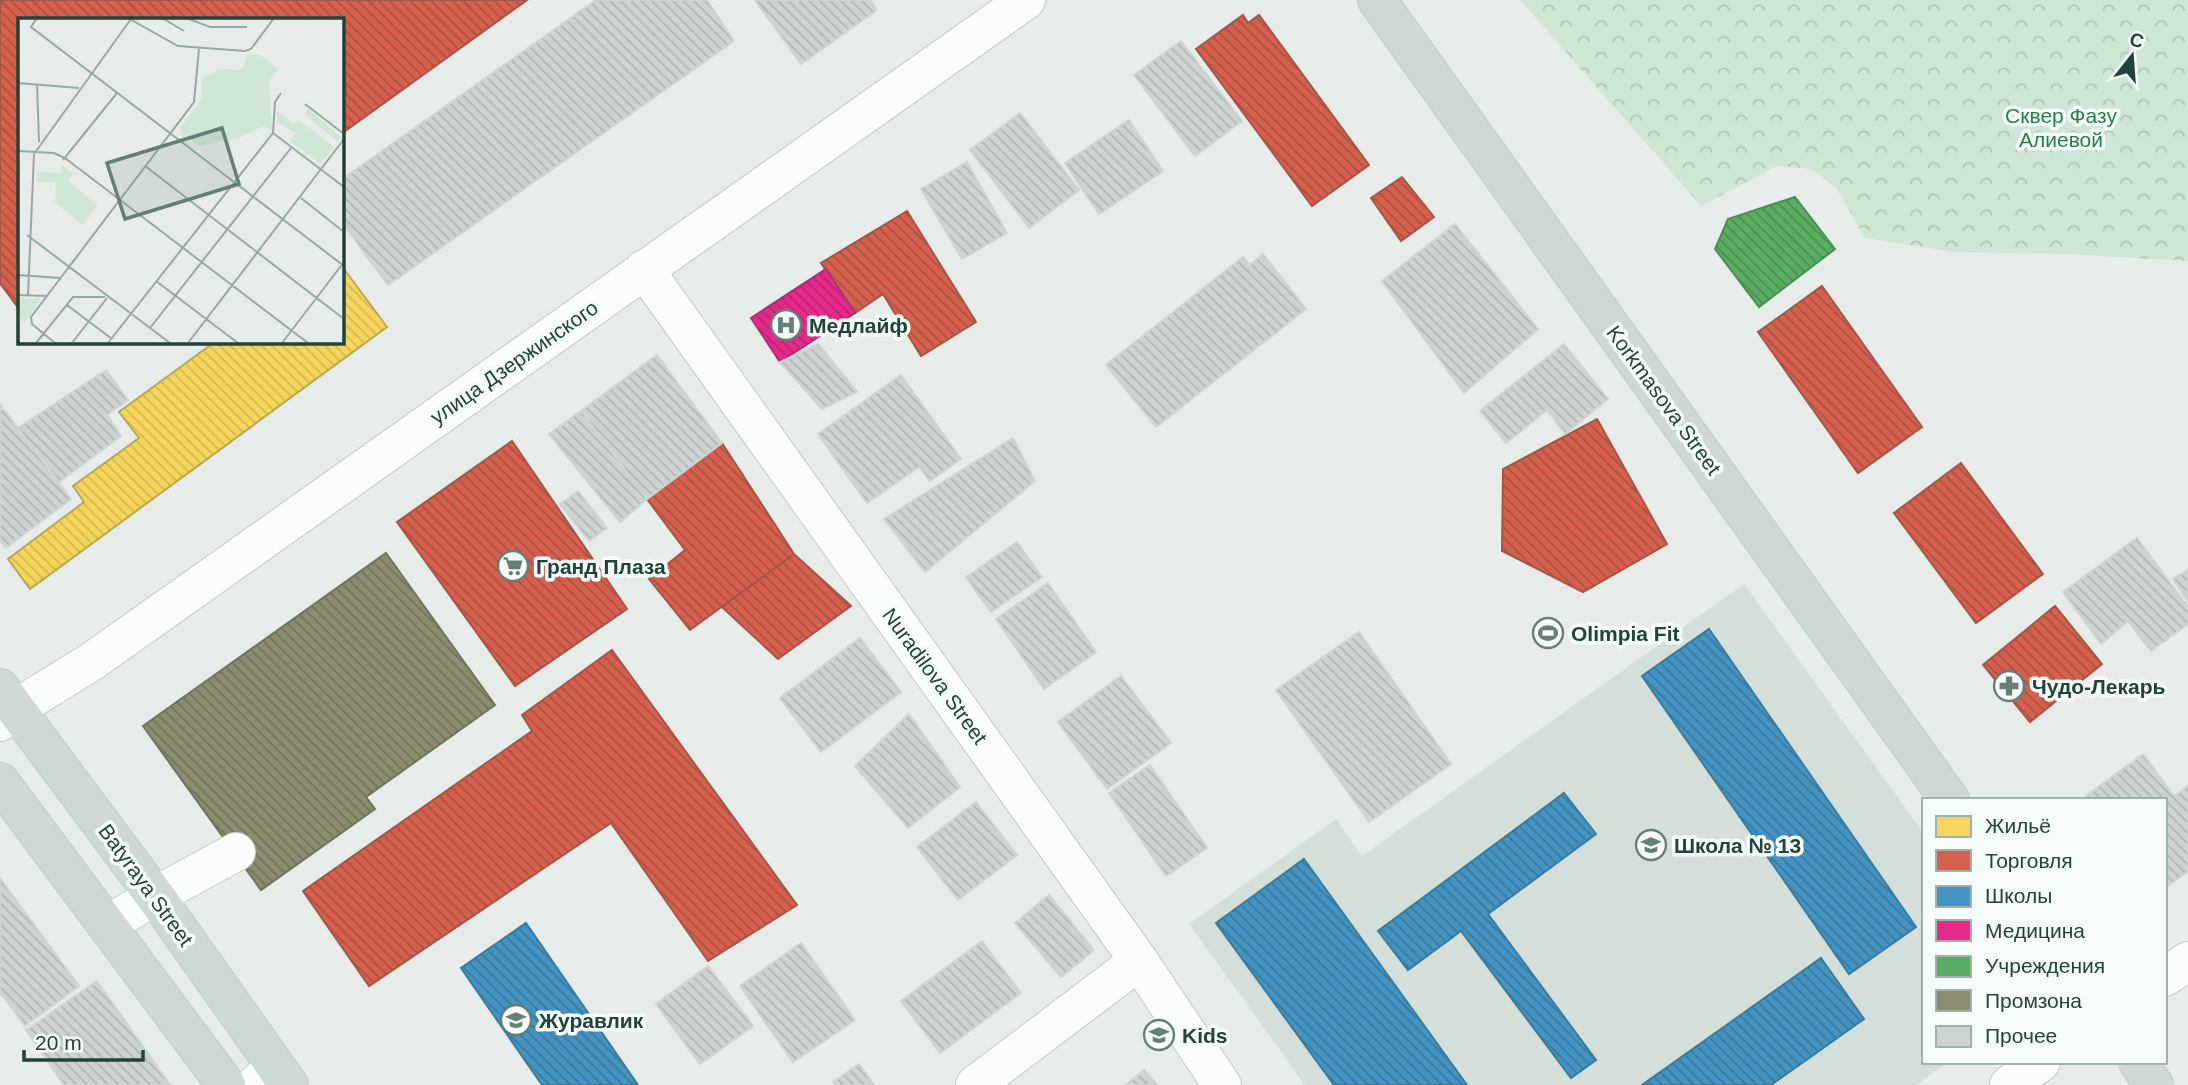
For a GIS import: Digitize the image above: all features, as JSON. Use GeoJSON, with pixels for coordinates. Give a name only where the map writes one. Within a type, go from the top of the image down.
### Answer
{"type":"FeatureCollection","features":[{"type":"Feature","properties":{"kind":"main road","name":"Korkmasova Street"},"geometry":{"type":"LineString","coordinates":[[1377,0],[1949,798]]}},
{"type":"Feature","properties":{"kind":"main road","name":"Batyraya Street"},"geometry":{"type":"LineString","coordinates":[[5,706],[155,896],[273,1079]]}},
{"type":"Feature","properties":{"kind":"main road"},"geometry":{"type":"LineString","coordinates":[[0,782],[226,1085]]}},
{"type":"Feature","properties":{"kind":"main road"},"geometry":{"type":"LineString","coordinates":[[2139,1064],[2154,1085]]}},
{"type":"Feature","properties":{"kind":"street","name":"улица Дзержинского"},"geometry":{"type":"LineString","coordinates":[[5,706],[91,662],[1026,0]]}},
{"type":"Feature","properties":{"kind":"street","name":"Nuradilova Street"},"geometry":{"type":"LineString","coordinates":[[645,269],[1139,961],[1222,1085]]}},
{"type":"Feature","properties":{"kind":"street"},"geometry":{"type":"LineString","coordinates":[[107,925],[236,852]]}},
{"type":"Feature","properties":{"kind":"street"},"geometry":{"type":"LineString","coordinates":[[975,1085],[1139,961]]}},
{"type":"Feature","properties":{"kind":"street"},"geometry":{"type":"LineString","coordinates":[[2167,976],[2188,961]]}},
{"type":"Feature","properties":{"kind":"street"},"geometry":{"type":"LineString","coordinates":[[2009,1085],[2038,1064]]}},
{"type":"Feature","properties":{"kind":"shaded area","name":"Школа № 13"},"geometry":{"type":"Polygon","coordinates":[[[1744,584],[1922,831],[1922,1064],[1945,1064],[1916,1085],[1305,1085],[1189,924],[1336,819],[1362,856],[1744,584]]]}},
{"type":"Feature","properties":{"kind":"green space","name":"Сквер Фазу Алиевой"},"geometry":{"type":"Polygon","coordinates":[[[1520,0],[2188,0],[2188,261],[2066,254],[1954,252],[1865,238],[1837,189],[1811,169],[1777,166],[1701,206],[1520,0]]]}},
{"type":"Feature","properties":{"kind":"building: Жильё"},"geometry":{"type":"Polygon","coordinates":[[[343,268],[387,327],[30,589],[8,559],[84,502],[73,486],[139,438],[119,412],[213,343],[343,343],[343,268]]]}},
{"type":"Feature","properties":{"kind":"building: Торговля"},"geometry":{"type":"Polygon","coordinates":[[[0,0],[527,0],[343,133],[343,18],[18,18],[18,308],[0,283],[0,0]]]}},
{"type":"Feature","properties":{"kind":"building: Торговля"},"geometry":{"type":"Polygon","coordinates":[[[1243,15],[1248,23],[1259,15],[1369,165],[1312,206],[1196,49],[1243,15]]]}},
{"type":"Feature","properties":{"kind":"building: Торговля"},"geometry":{"type":"Polygon","coordinates":[[[1402,177],[1434,217],[1401,241],[1371,198],[1402,177]]]}},
{"type":"Feature","properties":{"kind":"building: Торговля"},"geometry":{"type":"Polygon","coordinates":[[[907,211],[976,322],[921,356],[883,294],[855,313],[821,263],[907,211]]]}},
{"type":"Feature","properties":{"kind":"building: Торговля"},"geometry":{"type":"Polygon","coordinates":[[[1822,286],[1922,427],[1858,473],[1758,332],[1822,286]]]}},
{"type":"Feature","properties":{"kind":"building: Торговля"},"geometry":{"type":"Polygon","coordinates":[[[1597,419],[1667,544],[1583,592],[1502,551],[1503,469],[1597,419]]]}},
{"type":"Feature","properties":{"kind":"building: Торговля","name":"Гранд Плаза"},"geometry":{"type":"Polygon","coordinates":[[[512,441],[627,609],[515,686],[397,522],[512,441]]]}},
{"type":"Feature","properties":{"kind":"building: Торговля"},"geometry":{"type":"Polygon","coordinates":[[[722,443],[794,554],[690,630],[649,579],[685,550],[647,499],[722,443]]]}},
{"type":"Feature","properties":{"kind":"building: Торговля"},"geometry":{"type":"Polygon","coordinates":[[[1961,463],[2043,574],[1976,623],[1894,513],[1961,463]]]}},
{"type":"Feature","properties":{"kind":"building: Торговля"},"geometry":{"type":"Polygon","coordinates":[[[794,554],[851,606],[778,659],[722,607],[794,554]]]}},
{"type":"Feature","properties":{"kind":"building: Торговля"},"geometry":{"type":"Polygon","coordinates":[[[2055,606],[2102,664],[2030,722],[1983,665],[2055,606]]]}},
{"type":"Feature","properties":{"kind":"building: Торговля"},"geometry":{"type":"Polygon","coordinates":[[[612,650],[797,905],[708,961],[611,823],[369,986],[303,891],[532,731],[522,715],[612,650]]]}},
{"type":"Feature","properties":{"kind":"building: Школы"},"geometry":{"type":"Polygon","coordinates":[[[1709,629],[1916,927],[1849,974],[1642,676],[1709,629]]]}},
{"type":"Feature","properties":{"kind":"building: Школы"},"geometry":{"type":"Polygon","coordinates":[[[1564,793],[1596,834],[1488,914],[1596,1060],[1571,1078],[1461,931],[1408,970],[1378,931],[1564,793]]]}},
{"type":"Feature","properties":{"kind":"building: Школы"},"geometry":{"type":"Polygon","coordinates":[[[1304,859],[1467,1085],[1334,1085],[1216,923],[1304,859]]]}},
{"type":"Feature","properties":{"kind":"building: Школы"},"geometry":{"type":"Polygon","coordinates":[[[526,923],[638,1085],[542,1085],[461,968],[526,923]]]}},
{"type":"Feature","properties":{"kind":"building: Школы"},"geometry":{"type":"Polygon","coordinates":[[[1821,958],[1864,1019],[1771,1085],[1642,1085],[1821,958]]]}},
{"type":"Feature","properties":{"kind":"building: Медицина"},"geometry":{"type":"Polygon","coordinates":[[[826,269],[855,313],[780,362],[751,318],[826,269]]]}},
{"type":"Feature","properties":{"kind":"building: Учреждения"},"geometry":{"type":"Polygon","coordinates":[[[1795,197],[1835,249],[1759,307],[1715,249],[1728,219],[1795,197]]]}},
{"type":"Feature","properties":{"kind":"building: Промзона"},"geometry":{"type":"Polygon","coordinates":[[[386,553],[495,705],[366,797],[375,809],[261,890],[143,726],[386,553]]]}},
{"type":"Feature","properties":{"kind":"building: Прочее"},"geometry":{"type":"Polygon","coordinates":[[[596,0],[707,0],[734,41],[388,285],[343,224],[343,179],[596,0]]]}},
{"type":"Feature","properties":{"kind":"building: Прочее"},"geometry":{"type":"Polygon","coordinates":[[[755,0],[870,0],[877,10],[801,64],[755,0]]]}},
{"type":"Feature","properties":{"kind":"building: Прочее"},"geometry":{"type":"Polygon","coordinates":[[[1181,41],[1242,121],[1195,156],[1134,75],[1181,41]]]}},
{"type":"Feature","properties":{"kind":"building: Прочее"},"geometry":{"type":"Polygon","coordinates":[[[1020,113],[1079,190],[1029,228],[970,150],[1020,113]]]}},
{"type":"Feature","properties":{"kind":"building: Прочее"},"geometry":{"type":"Polygon","coordinates":[[[1129,120],[1163,171],[1099,214],[1065,163],[1129,120]]]}},
{"type":"Feature","properties":{"kind":"building: Прочее"},"geometry":{"type":"Polygon","coordinates":[[[967,162],[1007,233],[962,259],[921,189],[967,162]]]}},
{"type":"Feature","properties":{"kind":"building: Прочее"},"geometry":{"type":"Polygon","coordinates":[[[1455,224],[1538,329],[1464,393],[1382,281],[1455,224]]]}},
{"type":"Feature","properties":{"kind":"building: Прочее"},"geometry":{"type":"Polygon","coordinates":[[[1263,254],[1306,309],[1156,427],[1106,365],[1243,257],[1250,265],[1263,254]]]}},
{"type":"Feature","properties":{"kind":"building: Прочее"},"geometry":{"type":"Polygon","coordinates":[[[818,344],[857,392],[822,409],[780,362],[818,344]]]}},
{"type":"Feature","properties":{"kind":"building: Прочее"},"geometry":{"type":"Polygon","coordinates":[[[1564,344],[1608,399],[1565,434],[1547,410],[1506,443],[1480,411],[1564,344]]]}},
{"type":"Feature","properties":{"kind":"building: Прочее"},"geometry":{"type":"Polygon","coordinates":[[[657,355],[722,443],[647,499],[581,411],[657,355]]]}},
{"type":"Feature","properties":{"kind":"building: Прочее"},"geometry":{"type":"Polygon","coordinates":[[[106,370],[128,400],[107,415],[121,436],[59,482],[18,428],[106,370]]]}},
{"type":"Feature","properties":{"kind":"building: Прочее"},"geometry":{"type":"Polygon","coordinates":[[[901,375],[961,459],[930,481],[919,467],[867,503],[818,434],[901,375]]]}},
{"type":"Feature","properties":{"kind":"building: Прочее"},"geometry":{"type":"Polygon","coordinates":[[[0,404],[71,499],[6,548],[0,541],[0,404]]]}},
{"type":"Feature","properties":{"kind":"building: Прочее"},"geometry":{"type":"Polygon","coordinates":[[[581,411],[647,499],[620,522],[549,434],[581,411]]]}},
{"type":"Feature","properties":{"kind":"building: Прочее"},"geometry":{"type":"Polygon","coordinates":[[[1013,438],[1035,481],[925,572],[884,519],[1013,438]]]}},
{"type":"Feature","properties":{"kind":"building: Прочее"},"geometry":{"type":"Polygon","coordinates":[[[578,491],[607,528],[589,541],[560,504],[578,491]]]}},
{"type":"Feature","properties":{"kind":"building: Прочее"},"geometry":{"type":"Polygon","coordinates":[[[2137,538],[2188,607],[2188,624],[2151,651],[2128,621],[2101,644],[2063,592],[2137,538]]]}},
{"type":"Feature","properties":{"kind":"building: Прочее"},"geometry":{"type":"Polygon","coordinates":[[[1017,542],[1042,577],[991,612],[966,577],[1017,542]]]}},
{"type":"Feature","properties":{"kind":"building: Прочее"},"geometry":{"type":"Polygon","coordinates":[[[2188,570],[2188,602],[2173,579],[2188,570]]]}},
{"type":"Feature","properties":{"kind":"building: Прочее"},"geometry":{"type":"Polygon","coordinates":[[[1048,583],[1096,652],[1044,689],[996,619],[1048,583]]]}},
{"type":"Feature","properties":{"kind":"building: Прочее"},"geometry":{"type":"Polygon","coordinates":[[[1359,632],[1451,764],[1369,822],[1276,690],[1359,632]]]}},
{"type":"Feature","properties":{"kind":"building: Прочее"},"geometry":{"type":"Polygon","coordinates":[[[860,638],[901,692],[821,752],[780,698],[860,638]]]}},
{"type":"Feature","properties":{"kind":"building: Прочее"},"geometry":{"type":"Polygon","coordinates":[[[1121,676],[1171,743],[1107,789],[1058,722],[1121,676]]]}},
{"type":"Feature","properties":{"kind":"building: Прочее"},"geometry":{"type":"Polygon","coordinates":[[[909,714],[960,787],[908,828],[855,766],[909,714]]]}},
{"type":"Feature","properties":{"kind":"building: Прочее"},"geometry":{"type":"Polygon","coordinates":[[[2143,754],[2174,796],[2188,786],[2188,871],[2167,887],[2167,798],[2086,796],[2143,754]]]}},
{"type":"Feature","properties":{"kind":"building: Прочее"},"geometry":{"type":"Polygon","coordinates":[[[1150,765],[1207,848],[1166,876],[1109,793],[1150,765]]]}},
{"type":"Feature","properties":{"kind":"building: Прочее"},"geometry":{"type":"Polygon","coordinates":[[[976,802],[1017,855],[958,900],[917,847],[976,802]]]}},
{"type":"Feature","properties":{"kind":"building: Прочее"},"geometry":{"type":"Polygon","coordinates":[[[0,878],[79,986],[25,1026],[2,995],[0,996],[0,878]]]}},
{"type":"Feature","properties":{"kind":"building: Прочее"},"geometry":{"type":"Polygon","coordinates":[[[1049,895],[1094,950],[1061,977],[1015,923],[1049,895]]]}},
{"type":"Feature","properties":{"kind":"building: Прочее"},"geometry":{"type":"Polygon","coordinates":[[[982,941],[1021,993],[940,1053],[901,1001],[982,941]]]}},
{"type":"Feature","properties":{"kind":"building: Прочее"},"geometry":{"type":"Polygon","coordinates":[[[801,943],[855,1020],[793,1062],[740,986],[801,943]]]}},
{"type":"Feature","properties":{"kind":"building: Прочее"},"geometry":{"type":"Polygon","coordinates":[[[708,966],[753,1026],[700,1064],[656,1004],[708,966]]]}},
{"type":"Feature","properties":{"kind":"building: Прочее"},"geometry":{"type":"Polygon","coordinates":[[[97,981],[170,1085],[64,1085],[26,1030],[97,981]]]}},
{"type":"Feature","properties":{"kind":"building: Прочее"},"geometry":{"type":"Polygon","coordinates":[[[859,1064],[874,1085],[835,1085],[833,1082],[859,1064]]]}},
{"type":"Feature","properties":{"kind":"building: Прочее"},"geometry":{"type":"Polygon","coordinates":[[[1144,1070],[1157,1085],[1126,1085],[1144,1070]]]}},
{"type":"Feature","properties":{"kind":"place","name":"Медлайф"},"geometry":{"type":"Point","coordinates":[786,325]}},
{"type":"Feature","properties":{"kind":"place","name":"Гранд Плаза"},"geometry":{"type":"Point","coordinates":[513,566]}},
{"type":"Feature","properties":{"kind":"place","name":"Olimpia Fit"},"geometry":{"type":"Point","coordinates":[1548,633]}},
{"type":"Feature","properties":{"kind":"place","name":"Чудо-Лекарь"},"geometry":{"type":"Point","coordinates":[2009,686]}},
{"type":"Feature","properties":{"kind":"place","name":"Школа № 13"},"geometry":{"type":"Point","coordinates":[1651,845]}},
{"type":"Feature","properties":{"kind":"place","name":"Журавлик"},"geometry":{"type":"Point","coordinates":[516,1020]}},
{"type":"Feature","properties":{"kind":"place","name":"Kids"},"geometry":{"type":"Point","coordinates":[1159,1035]}}]}
